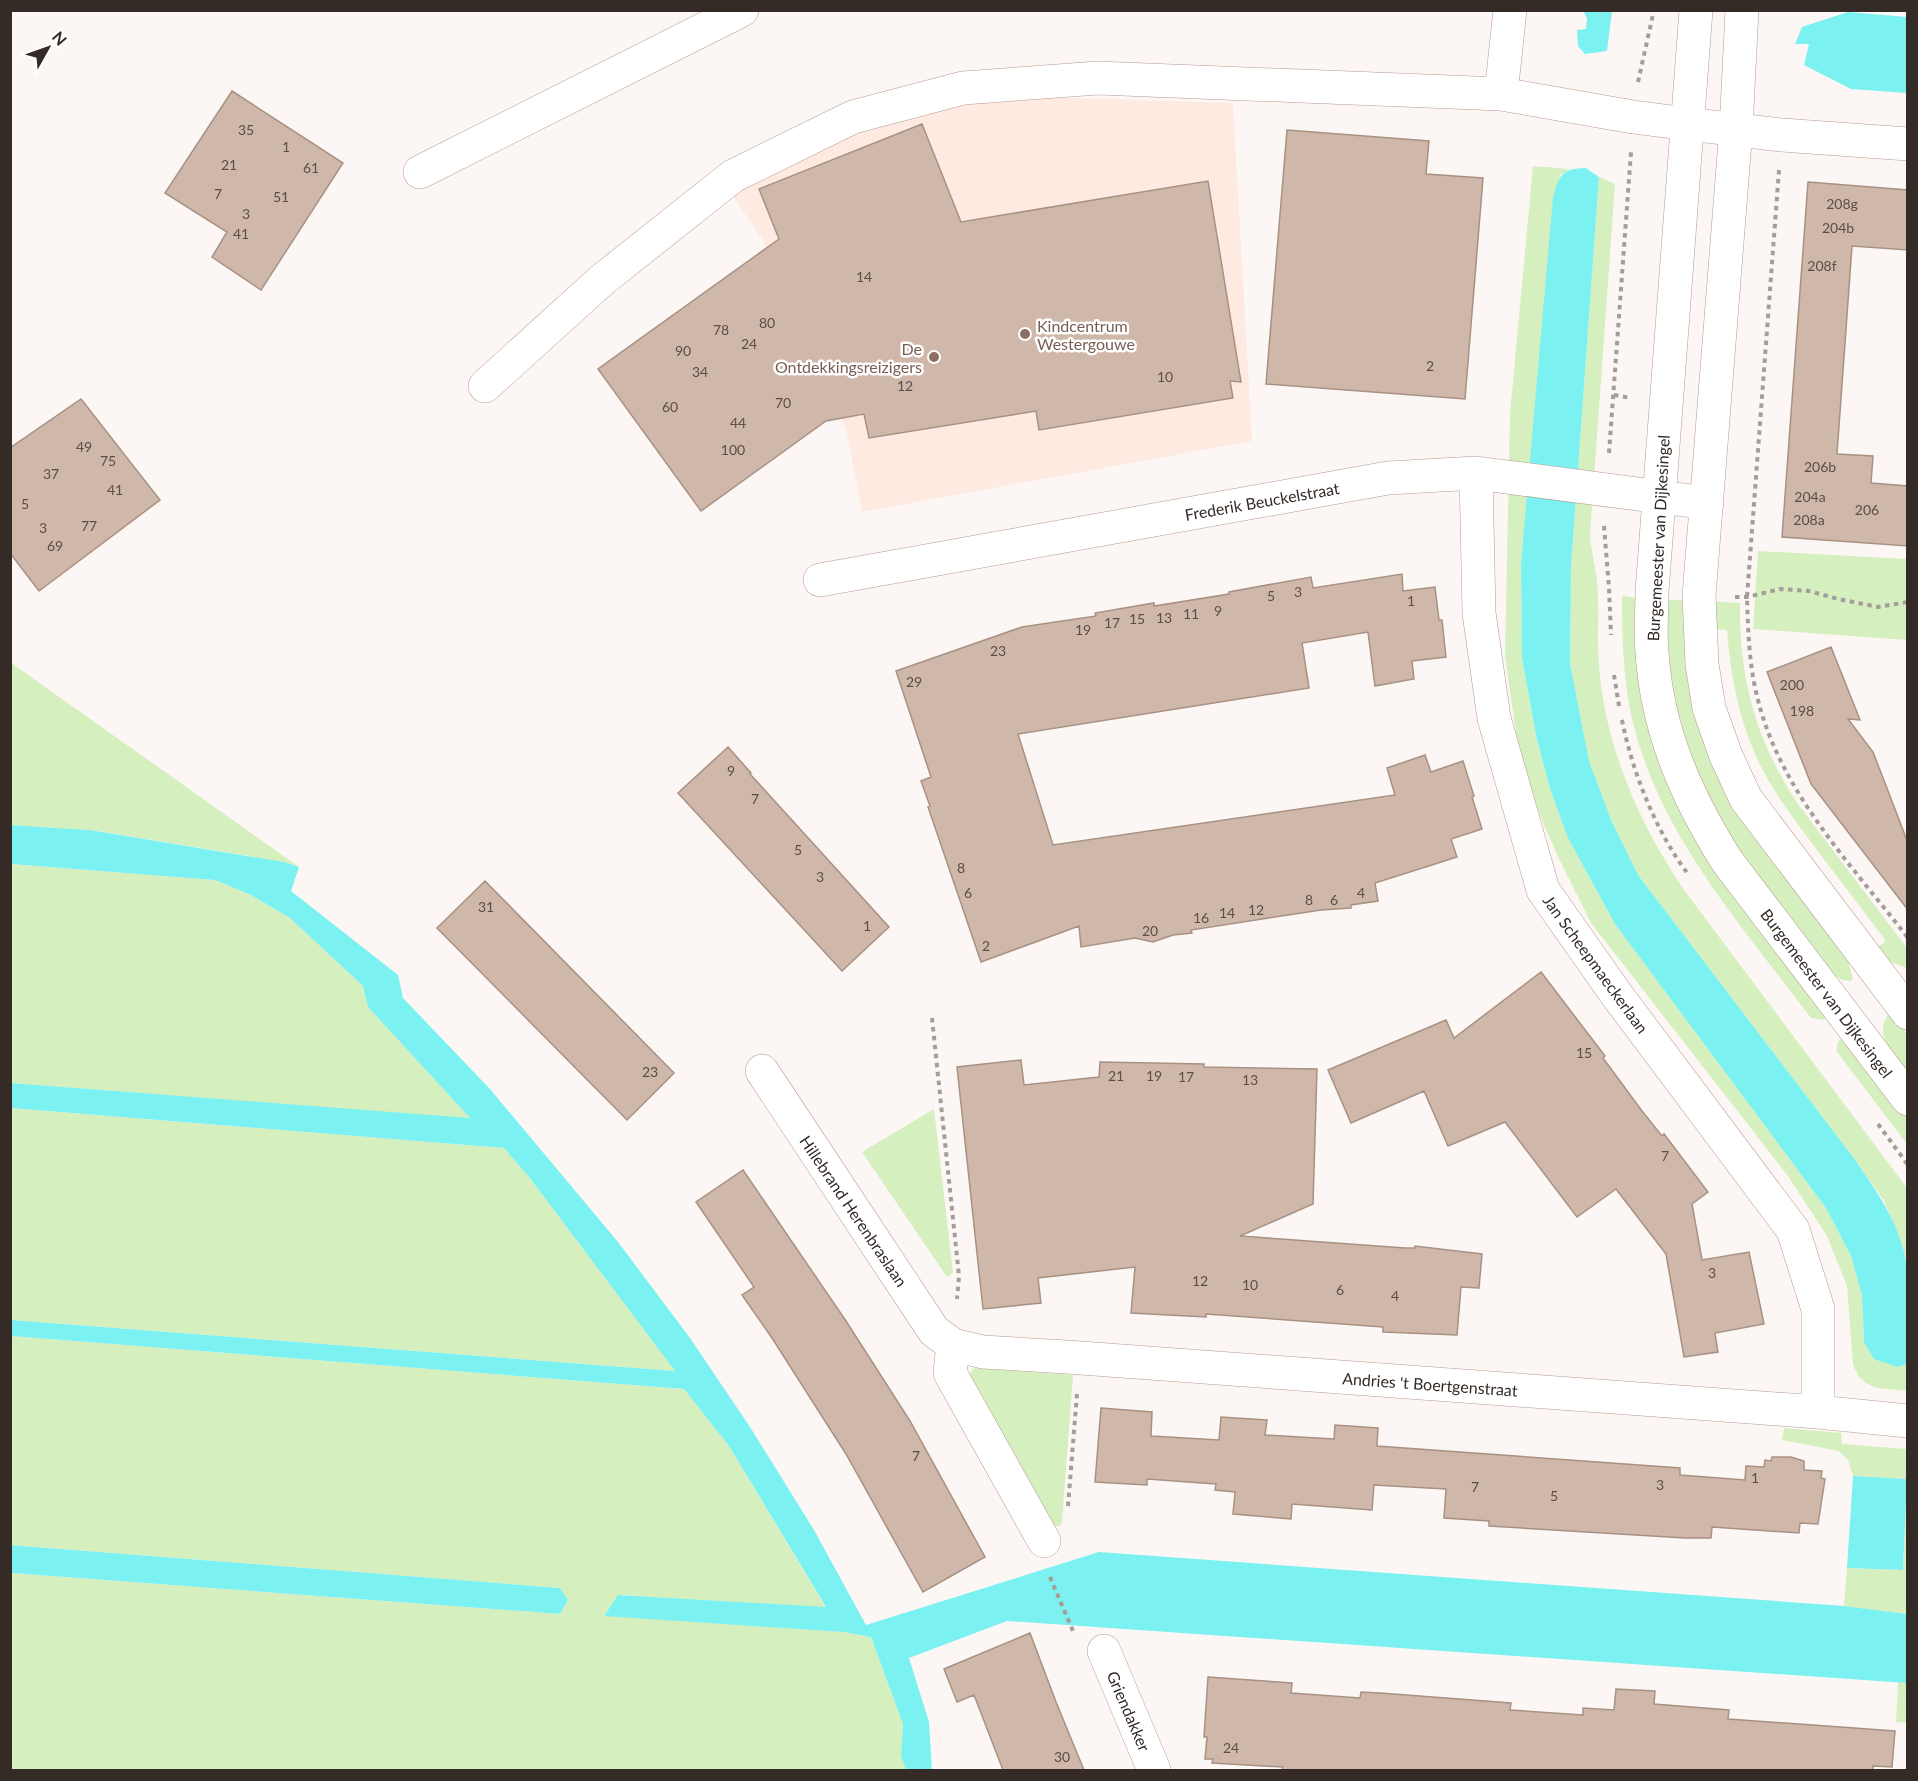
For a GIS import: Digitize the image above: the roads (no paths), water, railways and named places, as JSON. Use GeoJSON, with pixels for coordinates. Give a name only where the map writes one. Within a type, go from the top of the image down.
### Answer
{"type":"FeatureCollection","features":[{"type":"Feature","properties":{"kind":"street"},"geometry":{"type":"LineString","coordinates":[[420,172],[742,10]]}},
{"type":"Feature","properties":{"kind":"street"},"geometry":{"type":"LineString","coordinates":[[1501,94],[1510,10]]}},
{"type":"Feature","properties":{"kind":"street","name":"Burgemeester van Dijkesingel"},"geometry":{"type":"LineString","coordinates":[[1696,10],[1652,592],[1652,651],[1657,696],[1681,777],[1701,820],[1727,861],[1908,1099]]}},
{"type":"Feature","properties":{"kind":"street"},"geometry":{"type":"LineString","coordinates":[[1742,10],[1736,129],[1700,596],[1702,664],[1709,708],[1726,756],[1746,799],[1898,986],[1908,1013]]}},
{"type":"Feature","properties":{"kind":"street"},"geometry":{"type":"LineString","coordinates":[[485,386],[603,280],[733,176],[853,117],[963,88],[1098,78],[1501,94],[1633,117],[1688,124],[1782,135],[1908,144]]}},
{"type":"Feature","properties":{"kind":"street","name":"Frederik Beuckelstraat"},"geometry":{"type":"LineString","coordinates":[[820,580],[1388,478],[1476,473],[1707,503]]}},
{"type":"Feature","properties":{"kind":"street","name":"Jan Scheepmaeckerlaan"},"geometry":{"type":"LineString","coordinates":[[1476,473],[1479,613],[1494,718],[1543,890],[1616,994],[1793,1230],[1818,1309],[1818,1412]]}},
{"type":"Feature","properties":{"kind":"street"},"geometry":{"type":"LineString","coordinates":[[1847,1018],[1898,986]]}},
{"type":"Feature","properties":{"kind":"street","name":"Hillebrand Herenbraslaan"},"geometry":{"type":"LineString","coordinates":[[762,1071],[934,1331],[953,1345]]}},
{"type":"Feature","properties":{"kind":"street"},"geometry":{"type":"LineString","coordinates":[[953,1345],[950,1372],[1043,1549]]}},
{"type":"Feature","properties":{"kind":"street","name":"Andries 't Boertgenstraat"},"geometry":{"type":"LineString","coordinates":[[953,1345],[983,1352],[1818,1412],[1908,1421]]}},
{"type":"Feature","properties":{"kind":"street","name":"Griendakker"},"geometry":{"type":"LineString","coordinates":[[1104,1650],[1154,1770]]}},
{"type":"Feature","properties":{"kind":"water"},"geometry":{"type":"Polygon","coordinates":[[[1581,11],[1612,11],[1607,51],[1585,54],[1578,46],[1577,30],[1586,29],[1587,19],[1581,11]]]}},
{"type":"Feature","properties":{"kind":"water"},"geometry":{"type":"Polygon","coordinates":[[[1848,12],[1907,17],[1907,93],[1851,89],[1804,65],[1809,44],[1795,44],[1802,27],[1848,12]]]}},
{"type":"Feature","properties":{"kind":"water"},"geometry":{"type":"Polygon","coordinates":[[[1586,168],[1599,177],[1571,567],[1570,663],[1589,761],[1612,822],[1638,875],[1853,1157],[1888,1211],[1901,1240],[1908,1283],[1907,1364],[1898,1367],[1874,1359],[1864,1342],[1862,1296],[1851,1256],[1826,1208],[1615,924],[1568,838],[1551,792],[1537,740],[1522,659],[1521,563],[1553,197],[1563,174],[1571,170],[1586,168]]]}},
{"type":"Feature","properties":{"kind":"water"},"geometry":{"type":"Polygon","coordinates":[[[10,825],[90,830],[284,862],[299,867],[291,891],[398,975],[403,998],[490,1089],[618,1242],[690,1338],[750,1427],[814,1530],[866,1625],[1099,1552],[1844,1606],[1907,1614],[1907,1683],[1007,1621],[909,1658],[929,1722],[932,1770],[906,1770],[901,1756],[903,1724],[871,1637],[843,1632],[604,1616],[618,1595],[826,1607],[729,1446],[684,1389],[11,1336],[11,1320],[675,1371],[529,1177],[504,1148],[11,1108],[11,1083],[470,1118],[368,1007],[363,986],[290,918],[251,895],[215,880],[11,864],[10,825]]]}},
{"type":"Feature","properties":{"kind":"water"},"geometry":{"type":"Polygon","coordinates":[[[1853,1476],[1907,1479],[1903,1570],[1847,1568],[1853,1476]]]}},
{"type":"Feature","properties":{"kind":"water"},"geometry":{"type":"Polygon","coordinates":[[[10,1545],[560,1588],[568,1600],[560,1614],[11,1573],[10,1545]]]}},
{"type":"Feature","properties":{"kind":"place","name":"Kindcentrum Westergouwe"},"geometry":{"type":"Point","coordinates":[1025,334]}},
{"type":"Feature","properties":{"kind":"place","name":"De Ontdekkingsreizigers"},"geometry":{"type":"Point","coordinates":[934,357]}}]}
